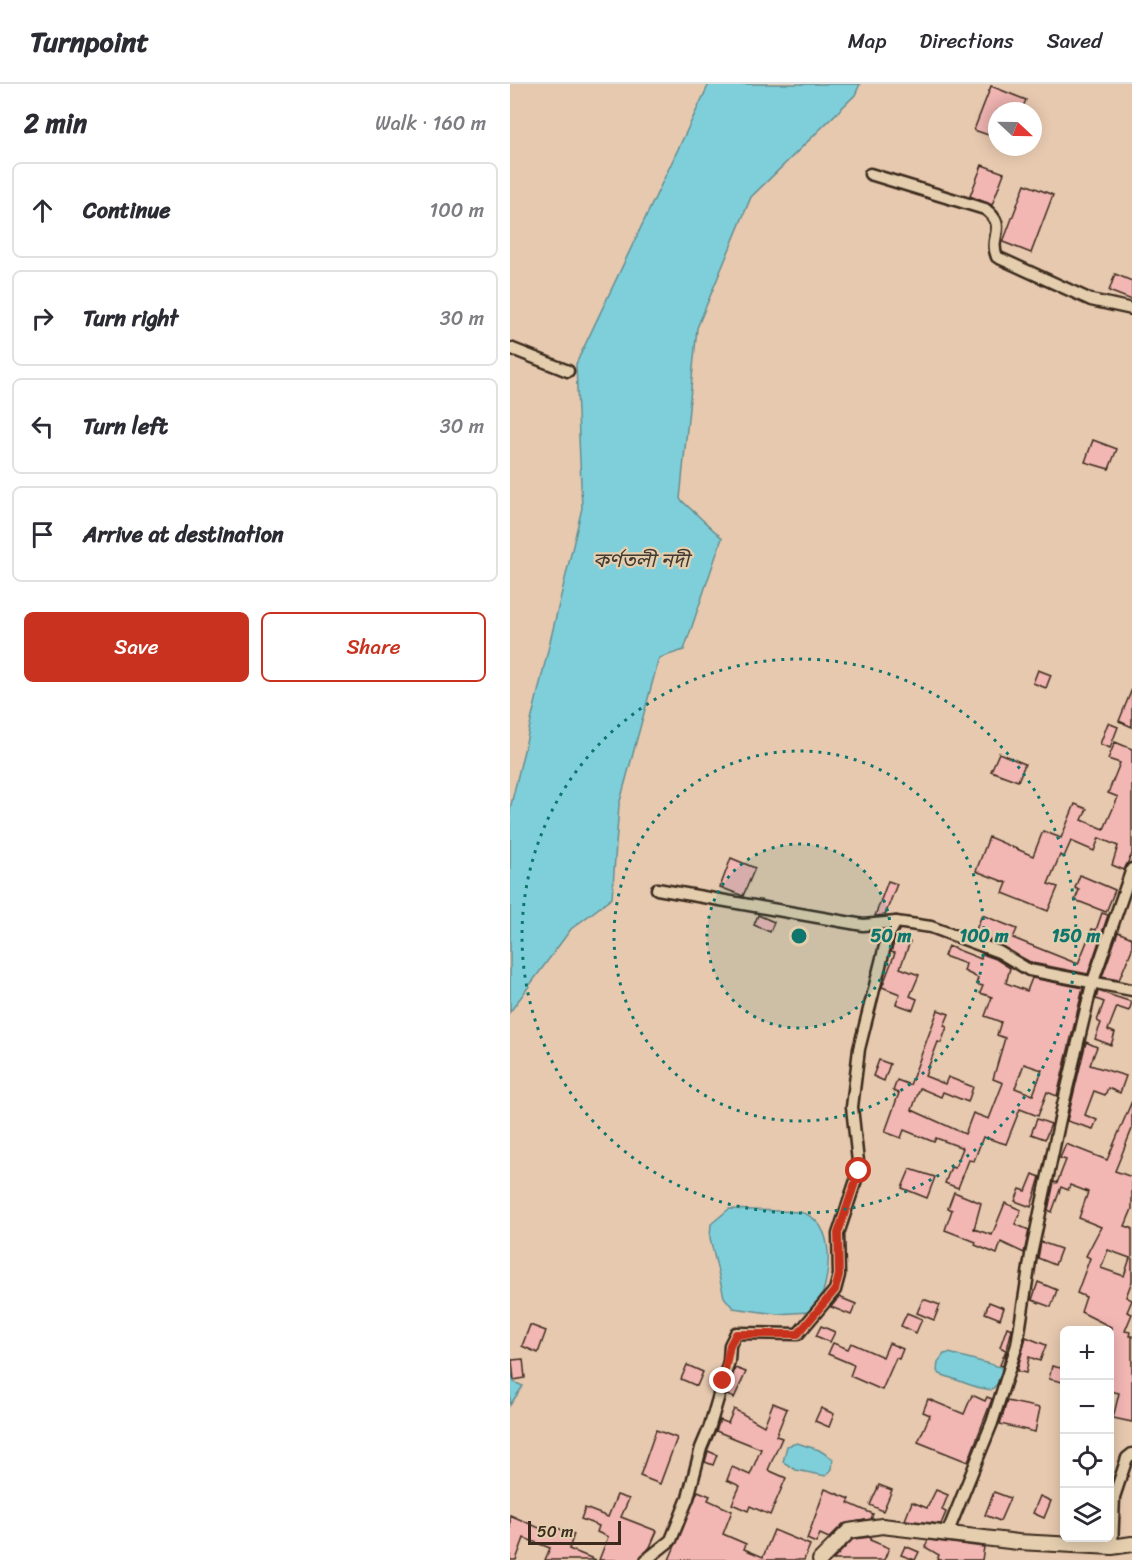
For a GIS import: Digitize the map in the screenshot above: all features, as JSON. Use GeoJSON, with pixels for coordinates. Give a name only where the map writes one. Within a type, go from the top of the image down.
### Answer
{"type":"FeatureCollection","features":[{"type":"Feature","properties":{"kind":"street"},"geometry":{"type":"LineString","coordinates":[[870,174],[985,209],[996,217],[998,225],[993,249],[997,258],[1090,300],[1132,309]]}},
{"type":"Feature","properties":{"kind":"street"},"geometry":{"type":"LineString","coordinates":[[510,348],[568,371]]}},
{"type":"Feature","properties":{"kind":"street"},"geometry":{"type":"LineString","coordinates":[[946,1534],[992,1423],[1017,1346],[1031,1255],[1092,984],[1132,869]]}},
{"type":"Feature","properties":{"kind":"street"},"geometry":{"type":"LineString","coordinates":[[657,889],[863,925],[896,922],[931,927],[999,952],[1029,970],[1132,990]]}},
{"type":"Feature","properties":{"kind":"street"},"geometry":{"type":"LineString","coordinates":[[646,1560],[671,1540],[688,1498],[729,1361],[730,1345],[736,1334],[798,1334],[835,1290],[839,1275],[838,1233],[859,1171],[852,1107],[859,1049],[887,938],[896,922]]}},
{"type":"Feature","properties":{"kind":"street"},"geometry":{"type":"LineString","coordinates":[[1112,1547],[1114,1497],[1127,1458],[1132,1454]]}},
{"type":"Feature","properties":{"kind":"street"},"geometry":{"type":"LineString","coordinates":[[820,1560],[849,1531],[882,1526],[1018,1542],[1112,1547],[1132,1544]]}},
{"type":"Feature","properties":{"kind":"water","name":"কর্ণতলী নদী"},"geometry":{"type":"Polygon","coordinates":[[[709,84],[860,84],[855,95],[751,197],[697,328],[680,499],[722,538],[684,650],[659,658],[619,805],[612,898],[571,929],[510,1012],[510,809],[582,508],[576,364],[709,84]]]}},
{"type":"Feature","properties":{"kind":"water"},"geometry":{"type":"Polygon","coordinates":[[[729,1209],[800,1212],[819,1224],[827,1245],[828,1269],[823,1292],[809,1312],[777,1314],[733,1308],[724,1297],[710,1238],[711,1224],[729,1209]]]}},
{"type":"Feature","properties":{"kind":"water"},"geometry":{"type":"Polygon","coordinates":[[[949,1353],[1001,1367],[1000,1380],[991,1390],[940,1374],[937,1371],[938,1362],[944,1354],[949,1353]]]}},
{"type":"Feature","properties":{"kind":"water"},"geometry":{"type":"Polygon","coordinates":[[[510,1368],[514,1382],[523,1386],[510,1405],[510,1368]]]}},
{"type":"Feature","properties":{"kind":"water"},"geometry":{"type":"Polygon","coordinates":[[[797,1443],[819,1450],[833,1459],[832,1469],[826,1476],[796,1470],[783,1462],[787,1446],[797,1443]]]}},
{"type":"Feature","properties":{"kind":"building"},"geometry":{"type":"Polygon","coordinates":[[[991,86],[1026,100],[1025,102],[988,102],[988,135],[974,130],[991,86]]]}},
{"type":"Feature","properties":{"kind":"building"},"geometry":{"type":"Polygon","coordinates":[[[982,165],[1004,173],[992,205],[970,196],[982,165]]]}},
{"type":"Feature","properties":{"kind":"building"},"geometry":{"type":"Polygon","coordinates":[[[1025,184],[1053,195],[1031,253],[1003,242],[1025,184]]]}},
{"type":"Feature","properties":{"kind":"building"},"geometry":{"type":"Polygon","coordinates":[[[1115,274],[1132,281],[1132,300],[1109,291],[1115,274]]]}},
{"type":"Feature","properties":{"kind":"building"},"geometry":{"type":"Polygon","coordinates":[[[1093,440],[1117,449],[1109,469],[1085,462],[1093,440]]]}},
{"type":"Feature","properties":{"kind":"building"},"geometry":{"type":"Polygon","coordinates":[[[1038,670],[1051,675],[1046,688],[1033,683],[1038,670]]]}},
{"type":"Feature","properties":{"kind":"building"},"geometry":{"type":"Polygon","coordinates":[[[1132,689],[1132,727],[1119,721],[1132,689]]]}},
{"type":"Feature","properties":{"kind":"building"},"geometry":{"type":"Polygon","coordinates":[[[1108,723],[1118,727],[1110,748],[1100,744],[1108,723]]]}},
{"type":"Feature","properties":{"kind":"building"},"geometry":{"type":"Polygon","coordinates":[[[1115,742],[1132,749],[1132,854],[1124,870],[1112,865],[1118,846],[1099,838],[1094,851],[1071,841],[1064,857],[1060,855],[1048,884],[1058,887],[1048,911],[1003,893],[1007,883],[976,871],[989,837],[1033,856],[1043,831],[1061,838],[1075,804],[1087,809],[1082,820],[1104,829],[1118,797],[1108,793],[1120,763],[1108,759],[1115,742]]]}},
{"type":"Feature","properties":{"kind":"building"},"geometry":{"type":"Polygon","coordinates":[[[999,753],[1025,764],[1018,781],[991,771],[999,753]]]}},
{"type":"Feature","properties":{"kind":"building"},"geometry":{"type":"Polygon","coordinates":[[[731,858],[755,868],[743,896],[720,887],[731,858]]]}},
{"type":"Feature","properties":{"kind":"building"},"geometry":{"type":"Polygon","coordinates":[[[1080,875],[1115,890],[1106,912],[1075,900],[1079,890],[1075,888],[1080,875]]]}},
{"type":"Feature","properties":{"kind":"building"},"geometry":{"type":"Polygon","coordinates":[[[888,881],[897,884],[885,915],[875,916],[888,881]]]}},
{"type":"Feature","properties":{"kind":"building"},"geometry":{"type":"Polygon","coordinates":[[[1102,913],[1108,915],[1088,974],[1032,963],[975,932],[982,915],[1017,929],[1013,938],[1078,964],[1092,929],[1096,930],[1102,913]]]}},
{"type":"Feature","properties":{"kind":"building"},"geometry":{"type":"Polygon","coordinates":[[[758,915],[774,922],[770,932],[754,925],[758,915]]]}},
{"type":"Feature","properties":{"kind":"building"},"geometry":{"type":"Polygon","coordinates":[[[1118,932],[1132,938],[1132,949],[1119,980],[1102,977],[1118,932]]]}},
{"type":"Feature","properties":{"kind":"building"},"geometry":{"type":"Polygon","coordinates":[[[896,937],[910,942],[900,968],[919,975],[910,996],[917,999],[913,1010],[896,1004],[900,994],[882,987],[895,953],[891,952],[896,937]]]}},
{"type":"Feature","properties":{"kind":"building"},"geometry":{"type":"Polygon","coordinates":[[[948,946],[981,959],[982,954],[996,959],[1010,968],[1006,983],[1027,991],[1032,978],[1083,988],[1057,1096],[1047,1092],[1038,1116],[1020,1109],[1006,1144],[983,1137],[974,1161],[969,1160],[958,1188],[945,1183],[951,1167],[955,1168],[963,1148],[936,1138],[934,1142],[904,1130],[901,1138],[885,1132],[899,1093],[893,1091],[897,1080],[910,1085],[938,1010],[949,1014],[944,1026],[947,1027],[941,1043],[938,1042],[925,1076],[945,1084],[948,1077],[973,1087],[968,1102],[943,1092],[941,1097],[920,1088],[912,1110],[965,1134],[973,1113],[989,1119],[1003,1083],[993,1079],[1005,1038],[997,1035],[1001,1022],[985,1016],[992,997],[980,993],[983,986],[976,984],[978,978],[964,971],[966,964],[944,956],[948,946]],[[1024,1064],[1015,1088],[1033,1095],[1042,1070],[1024,1064]]]}},
{"type":"Feature","properties":{"kind":"building"},"geometry":{"type":"Polygon","coordinates":[[[1098,991],[1132,1002],[1129,1011],[1117,1007],[1108,1030],[1115,1033],[1111,1045],[1095,1039],[1101,1023],[1097,1021],[1104,1002],[1096,999],[1098,991]]]}},
{"type":"Feature","properties":{"kind":"building"},"geometry":{"type":"Polygon","coordinates":[[[1086,1042],[1097,1047],[1090,1065],[1126,1076],[1120,1093],[1108,1088],[1105,1095],[1094,1091],[1085,1115],[1097,1120],[1093,1129],[1067,1121],[1086,1042]]]}},
{"type":"Feature","properties":{"kind":"building"},"geometry":{"type":"Polygon","coordinates":[[[879,1060],[890,1064],[884,1081],[873,1076],[879,1060]]]}},
{"type":"Feature","properties":{"kind":"building"},"geometry":{"type":"Polygon","coordinates":[[[1132,1101],[1132,1129],[1115,1171],[1132,1177],[1132,1209],[1125,1226],[1132,1228],[1132,1281],[1126,1297],[1132,1300],[1127,1312],[1132,1314],[1125,1331],[1130,1332],[1129,1336],[1132,1336],[1132,1422],[1114,1418],[1119,1393],[1114,1392],[1114,1326],[1109,1326],[1081,1312],[1086,1297],[1077,1293],[1090,1258],[1086,1256],[1101,1227],[1079,1218],[1088,1192],[1070,1185],[1068,1190],[1061,1187],[1052,1212],[1048,1210],[1054,1182],[1057,1183],[1066,1160],[1060,1158],[1066,1144],[1107,1160],[1132,1101]],[[1108,1250],[1101,1268],[1124,1276],[1130,1258],[1108,1250]]]}},
{"type":"Feature","properties":{"kind":"building"},"geometry":{"type":"Polygon","coordinates":[[[1037,1119],[1051,1124],[1045,1139],[1031,1134],[1037,1119]]]}},
{"type":"Feature","properties":{"kind":"building"},"geometry":{"type":"Polygon","coordinates":[[[910,1169],[935,1177],[927,1198],[902,1188],[910,1169]]]}},
{"type":"Feature","properties":{"kind":"building"},"geometry":{"type":"Polygon","coordinates":[[[1033,1174],[1040,1177],[1031,1207],[1015,1201],[1020,1189],[1026,1191],[1033,1174]]]}},
{"type":"Feature","properties":{"kind":"building"},"geometry":{"type":"Polygon","coordinates":[[[954,1192],[981,1203],[974,1229],[992,1235],[1005,1203],[1021,1210],[1015,1224],[1029,1230],[1024,1253],[1001,1242],[997,1254],[975,1245],[976,1242],[945,1230],[952,1210],[948,1208],[954,1192]]]}},
{"type":"Feature","properties":{"kind":"building"},"geometry":{"type":"Polygon","coordinates":[[[1041,1242],[1061,1249],[1055,1265],[1038,1258],[1041,1242]]]}},
{"type":"Feature","properties":{"kind":"building"},"geometry":{"type":"Polygon","coordinates":[[[1038,1282],[1057,1290],[1051,1307],[1032,1300],[1038,1282]]]}},
{"type":"Feature","properties":{"kind":"building"},"geometry":{"type":"Polygon","coordinates":[[[839,1297],[856,1304],[851,1315],[831,1307],[839,1297]]]}},
{"type":"Feature","properties":{"kind":"building"},"geometry":{"type":"Polygon","coordinates":[[[923,1299],[940,1305],[934,1320],[917,1313],[923,1299]]]}},
{"type":"Feature","properties":{"kind":"building"},"geometry":{"type":"Polygon","coordinates":[[[989,1302],[1004,1308],[1000,1319],[985,1313],[989,1302]]]}},
{"type":"Feature","properties":{"kind":"building"},"geometry":{"type":"Polygon","coordinates":[[[907,1313],[922,1319],[916,1333],[901,1326],[907,1313]]]}},
{"type":"Feature","properties":{"kind":"building"},"geometry":{"type":"Polygon","coordinates":[[[530,1325],[546,1331],[538,1353],[522,1346],[530,1325]]]}},
{"type":"Feature","properties":{"kind":"building"},"geometry":{"type":"Polygon","coordinates":[[[821,1326],[835,1332],[830,1342],[816,1336],[821,1326]]]}},
{"type":"Feature","properties":{"kind":"building"},"geometry":{"type":"Polygon","coordinates":[[[1007,1327],[1012,1329],[1003,1366],[1000,1365],[1006,1350],[1000,1347],[1007,1327]]]}},
{"type":"Feature","properties":{"kind":"building"},"geometry":{"type":"Polygon","coordinates":[[[1026,1337],[1046,1345],[1040,1361],[1029,1357],[1026,1373],[1017,1371],[1026,1337]]]}},
{"type":"Feature","properties":{"kind":"building"},"geometry":{"type":"Polygon","coordinates":[[[833,1343],[848,1349],[851,1343],[883,1357],[889,1343],[903,1349],[899,1359],[896,1358],[882,1390],[850,1376],[854,1365],[828,1354],[833,1343]]]}},
{"type":"Feature","properties":{"kind":"building"},"geometry":{"type":"Polygon","coordinates":[[[523,1359],[525,1378],[514,1380],[512,1360],[523,1359]]]}},
{"type":"Feature","properties":{"kind":"building"},"geometry":{"type":"Polygon","coordinates":[[[687,1365],[703,1372],[697,1386],[681,1379],[687,1365]]]}},
{"type":"Feature","properties":{"kind":"building"},"geometry":{"type":"Polygon","coordinates":[[[1052,1366],[1060,1368],[1060,1381],[1049,1379],[1052,1366]]]}},
{"type":"Feature","properties":{"kind":"building"},"geometry":{"type":"Polygon","coordinates":[[[735,1368],[746,1372],[734,1398],[727,1395],[735,1368]]]}},
{"type":"Feature","properties":{"kind":"building"},"geometry":{"type":"Polygon","coordinates":[[[972,1395],[985,1401],[987,1397],[992,1399],[968,1462],[918,1442],[930,1415],[923,1412],[928,1399],[964,1414],[972,1395]]]}},
{"type":"Feature","properties":{"kind":"building"},"geometry":{"type":"Polygon","coordinates":[[[1007,1401],[1040,1408],[1035,1432],[1000,1424],[1007,1401]]]}},
{"type":"Feature","properties":{"kind":"building"},"geometry":{"type":"Polygon","coordinates":[[[773,1403],[787,1409],[776,1436],[782,1438],[768,1470],[786,1478],[770,1515],[750,1506],[748,1511],[732,1504],[740,1486],[727,1480],[732,1467],[750,1475],[761,1449],[716,1431],[720,1420],[728,1423],[734,1409],[764,1426],[773,1403]]]}},
{"type":"Feature","properties":{"kind":"building"},"geometry":{"type":"Polygon","coordinates":[[[821,1408],[834,1414],[829,1427],[815,1421],[821,1408]]]}},
{"type":"Feature","properties":{"kind":"building"},"geometry":{"type":"Polygon","coordinates":[[[656,1430],[677,1438],[660,1484],[640,1476],[656,1430]]]}},
{"type":"Feature","properties":{"kind":"building"},"geometry":{"type":"Polygon","coordinates":[[[708,1451],[717,1455],[713,1465],[705,1462],[708,1451]]]}},
{"type":"Feature","properties":{"kind":"building"},"geometry":{"type":"Polygon","coordinates":[[[879,1485],[892,1490],[883,1511],[870,1505],[879,1485]]]}},
{"type":"Feature","properties":{"kind":"building"},"geometry":{"type":"Polygon","coordinates":[[[825,1489],[850,1499],[848,1503],[873,1514],[871,1519],[843,1524],[829,1538],[820,1534],[816,1543],[807,1539],[825,1489]]]}},
{"type":"Feature","properties":{"kind":"building"},"geometry":{"type":"Polygon","coordinates":[[[936,1490],[948,1495],[942,1510],[946,1512],[941,1524],[905,1520],[912,1502],[927,1508],[936,1490]]]}},
{"type":"Feature","properties":{"kind":"building"},"geometry":{"type":"Polygon","coordinates":[[[698,1491],[710,1496],[708,1500],[732,1511],[723,1534],[746,1544],[744,1549],[763,1557],[774,1530],[810,1545],[804,1560],[669,1560],[698,1491]]]}},
{"type":"Feature","properties":{"kind":"building"},"geometry":{"type":"Polygon","coordinates":[[[994,1492],[1010,1498],[1000,1521],[985,1515],[994,1492]]]}},
{"type":"Feature","properties":{"kind":"building"},"geometry":{"type":"Polygon","coordinates":[[[617,1495],[629,1499],[621,1517],[657,1531],[650,1547],[639,1560],[599,1560],[608,1537],[597,1532],[599,1526],[581,1519],[585,1508],[608,1517],[617,1495]]]}},
{"type":"Feature","properties":{"kind":"building"},"geometry":{"type":"Polygon","coordinates":[[[1040,1496],[1051,1501],[1044,1518],[1033,1513],[1040,1496]]]}},
{"type":"Feature","properties":{"kind":"building"},"geometry":{"type":"Polygon","coordinates":[[[510,1515],[555,1535],[557,1528],[574,1534],[569,1549],[596,1560],[545,1560],[550,1548],[524,1538],[516,1560],[510,1560],[510,1515]]]}},
{"type":"Feature","properties":{"kind":"building"},"geometry":{"type":"Polygon","coordinates":[[[871,1537],[870,1540],[889,1548],[884,1560],[833,1560],[853,1539],[871,1537]]]}},
{"type":"Feature","properties":{"kind":"building"},"geometry":{"type":"Polygon","coordinates":[[[928,1540],[984,1547],[982,1560],[937,1560],[939,1555],[925,1547],[928,1540]]]}},
{"type":"Feature","properties":{"kind":"building"},"geometry":{"type":"Polygon","coordinates":[[[905,1546],[919,1552],[915,1560],[901,1555],[905,1546]]]}},
{"type":"Feature","properties":{"kind":"route"},"geometry":{"type":"LineString","coordinates":[[723,1381],[729,1361],[730,1345],[736,1334],[798,1334],[835,1290],[839,1275],[838,1233],[859,1171]]}}]}
